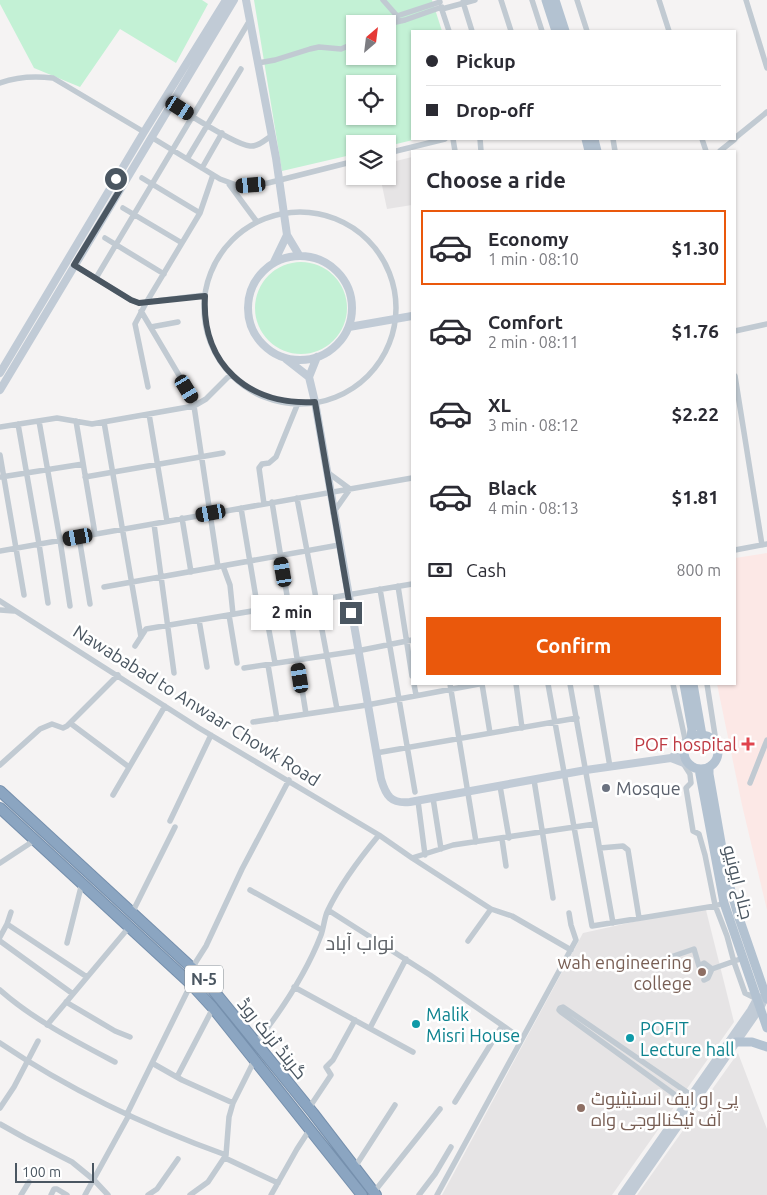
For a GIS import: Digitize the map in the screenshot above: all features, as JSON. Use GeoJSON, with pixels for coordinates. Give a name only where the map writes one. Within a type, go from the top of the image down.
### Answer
{"type":"FeatureCollection","features":[{"type":"Feature","properties":{"kind":"highway","name":"گرینڈ ٹرنک روڈ"},"geometry":{"type":"LineString","coordinates":[[0,791],[192,968],[215,992],[309,1108],[375,1194]]}},
{"type":"Feature","properties":{"kind":"highway","name":"گرینڈ ٹرنک روڈ"},"geometry":{"type":"LineString","coordinates":[[0,808],[191,984],[213,1008],[254,1062],[362,1195]]}},
{"type":"Feature","properties":{"kind":"highway"},"geometry":{"type":"LineString","coordinates":[[35,840],[43,832]]}},
{"type":"Feature","properties":{"kind":"main road"},"geometry":{"type":"LineString","coordinates":[[546,0],[556,30]]}},
{"type":"Feature","properties":{"kind":"main road"},"geometry":{"type":"LineString","coordinates":[[555,0],[565,30]]}},
{"type":"Feature","properties":{"kind":"main road"},"geometry":{"type":"LineString","coordinates":[[684,685],[692,729],[691,737],[681,753],[690,765],[699,769],[709,767],[716,759],[718,748],[712,739],[702,734],[691,737]]}},
{"type":"Feature","properties":{"kind":"main road"},"geometry":{"type":"LineString","coordinates":[[693,685],[702,734]]}},
{"type":"Feature","properties":{"kind":"main road","name":"جناح ایونیو"},"geometry":{"type":"LineString","coordinates":[[709,767],[727,877],[763,998],[760,1008],[767,1028]]}},
{"type":"Feature","properties":{"kind":"main road","name":"جناح ایونیو"},"geometry":{"type":"LineString","coordinates":[[699,769],[720,904],[743,958],[763,998]]}},
{"type":"Feature","properties":{"kind":"main road"},"geometry":{"type":"LineString","coordinates":[[733,1041],[752,1042],[767,1047]]}},
{"type":"Feature","properties":{"kind":"street"},"geometry":{"type":"LineString","coordinates":[[0,388],[74,265],[120,181],[226,0]]}},
{"type":"Feature","properties":{"kind":"street"},"geometry":{"type":"LineString","coordinates":[[147,135],[234,0]]}},
{"type":"Feature","properties":{"kind":"street"},"geometry":{"type":"LineString","coordinates":[[246,0],[279,180],[287,235],[299,256]]}},
{"type":"Feature","properties":{"kind":"street"},"geometry":{"type":"LineString","coordinates":[[383,0],[398,18],[441,5],[475,0]]}},
{"type":"Feature","properties":{"kind":"street"},"geometry":{"type":"LineString","coordinates":[[501,0],[511,30]]}},
{"type":"Feature","properties":{"kind":"street"},"geometry":{"type":"LineString","coordinates":[[532,0],[542,30]]}},
{"type":"Feature","properties":{"kind":"street"},"geometry":{"type":"LineString","coordinates":[[577,0],[587,30]]}},
{"type":"Feature","properties":{"kind":"street"},"geometry":{"type":"LineString","coordinates":[[659,0],[669,30]]}},
{"type":"Feature","properties":{"kind":"street"},"geometry":{"type":"LineString","coordinates":[[746,0],[767,68]]}},
{"type":"Feature","properties":{"kind":"street"},"geometry":{"type":"LineString","coordinates":[[463,2],[472,30]]}},
{"type":"Feature","properties":{"kind":"street"},"geometry":{"type":"LineString","coordinates":[[441,5],[449,30]]}},
{"type":"Feature","properties":{"kind":"street"},"geometry":{"type":"LineString","coordinates":[[96,278],[250,20]]}},
{"type":"Feature","properties":{"kind":"street"},"geometry":{"type":"LineString","coordinates":[[258,63],[319,47],[341,49],[346,47]]}},
{"type":"Feature","properties":{"kind":"street"},"geometry":{"type":"LineString","coordinates":[[187,159],[241,69]]}},
{"type":"Feature","properties":{"kind":"street"},"geometry":{"type":"LineString","coordinates":[[0,83],[9,80],[52,78],[229,184],[239,186],[279,180],[346,163]]}},
{"type":"Feature","properties":{"kind":"street"},"geometry":{"type":"LineString","coordinates":[[180,108],[206,125],[244,145],[251,146],[271,136]]}},
{"type":"Feature","properties":{"kind":"street"},"geometry":{"type":"LineString","coordinates":[[736,138],[767,112]]}},
{"type":"Feature","properties":{"kind":"street"},"geometry":{"type":"LineString","coordinates":[[202,168],[222,134]]}},
{"type":"Feature","properties":{"kind":"street"},"geometry":{"type":"LineString","coordinates":[[396,151],[441,140]]}},
{"type":"Feature","properties":{"kind":"street"},"geometry":{"type":"LineString","coordinates":[[721,150],[734,140]]}},
{"type":"Feature","properties":{"kind":"street"},"geometry":{"type":"LineString","coordinates":[[148,388],[135,324],[200,213],[214,175]]}},
{"type":"Feature","properties":{"kind":"street"},"geometry":{"type":"LineString","coordinates":[[142,178],[200,213]]}},
{"type":"Feature","properties":{"kind":"street"},"geometry":{"type":"LineString","coordinates":[[0,374],[120,181]]}},
{"type":"Feature","properties":{"kind":"street"},"geometry":{"type":"LineString","coordinates":[[229,184],[257,222]]}},
{"type":"Feature","properties":{"kind":"street"},"geometry":{"type":"LineString","coordinates":[[123,208],[182,243]]}},
{"type":"Feature","properties":{"kind":"street"},"geometry":{"type":"LineString","coordinates":[[284,213],[316,213],[332,217],[346,224],[366,239],[382,257],[389,272],[395,295],[395,320],[392,335],[387,349],[369,374],[344,393],[315,402],[286,402],[262,395],[245,386],[231,374],[214,350],[209,337],[204,310],[205,296],[211,273],[222,252],[244,230],[257,222],[284,213]]}},
{"type":"Feature","properties":{"kind":"street"},"geometry":{"type":"LineString","coordinates":[[274,262],[287,235]]}},
{"type":"Feature","properties":{"kind":"street"},"geometry":{"type":"LineString","coordinates":[[105,238],[164,274]]}},
{"type":"Feature","properties":{"kind":"street"},"geometry":{"type":"LineString","coordinates":[[285,358],[301,360],[317,358],[336,346],[349,327],[353,310],[351,294],[343,278],[332,266],[316,258],[286,257],[274,262],[259,276],[253,287],[250,293],[248,313],[254,333],[267,348],[285,358],[309,377]]}},
{"type":"Feature","properties":{"kind":"street"},"geometry":{"type":"LineString","coordinates":[[74,265],[139,303],[205,296]]}},
{"type":"Feature","properties":{"kind":"street"},"geometry":{"type":"LineString","coordinates":[[141,311],[195,405],[201,457],[221,567],[230,585],[231,614],[237,662]]}},
{"type":"Feature","properties":{"kind":"street"},"geometry":{"type":"LineString","coordinates":[[349,327],[411,316]]}},
{"type":"Feature","properties":{"kind":"street"},"geometry":{"type":"LineString","coordinates":[[151,327],[178,322]]}},
{"type":"Feature","properties":{"kind":"street"},"geometry":{"type":"LineString","coordinates":[[736,331],[767,324]]}},
{"type":"Feature","properties":{"kind":"street"},"geometry":{"type":"LineString","coordinates":[[22,336],[30,340]]}},
{"type":"Feature","properties":{"kind":"street"},"geometry":{"type":"LineString","coordinates":[[317,358],[309,377],[384,792],[392,800],[401,803],[418,801],[586,770],[671,758],[681,753]]}},
{"type":"Feature","properties":{"kind":"street"},"geometry":{"type":"LineString","coordinates":[[0,428],[57,418],[92,424],[195,405],[206,399],[231,374]]}},
{"type":"Feature","properties":{"kind":"street"},"geometry":{"type":"LineString","coordinates":[[736,382],[765,545],[736,550]]}},
{"type":"Feature","properties":{"kind":"street"},"geometry":{"type":"LineString","coordinates":[[264,504],[259,468],[262,464],[269,463],[276,457],[298,403]]}},
{"type":"Feature","properties":{"kind":"street"},"geometry":{"type":"LineString","coordinates":[[149,414],[167,521]]}},
{"type":"Feature","properties":{"kind":"street"},"geometry":{"type":"LineString","coordinates":[[39,421],[70,606]]}},
{"type":"Feature","properties":{"kind":"street"},"geometry":{"type":"LineString","coordinates":[[76,421],[95,534]]}},
{"type":"Feature","properties":{"kind":"street"},"geometry":{"type":"LineString","coordinates":[[104,422],[141,637]]}},
{"type":"Feature","properties":{"kind":"street"},"geometry":{"type":"LineString","coordinates":[[18,424],[48,603]]}},
{"type":"Feature","properties":{"kind":"street"},"geometry":{"type":"LineString","coordinates":[[85,477],[224,453]]}},
{"type":"Feature","properties":{"kind":"street"},"geometry":{"type":"LineString","coordinates":[[0,455],[2,477],[24,595]]}},
{"type":"Feature","properties":{"kind":"street"},"geometry":{"type":"LineString","coordinates":[[2,477],[83,464]]}},
{"type":"Feature","properties":{"kind":"street"},"geometry":{"type":"LineString","coordinates":[[327,472],[350,489]]}},
{"type":"Feature","properties":{"kind":"street"},"geometry":{"type":"LineString","coordinates":[[0,551],[411,478]]}},
{"type":"Feature","properties":{"kind":"street"},"geometry":{"type":"LineString","coordinates":[[334,512],[350,489]]}},
{"type":"Feature","properties":{"kind":"street"},"geometry":{"type":"LineString","coordinates":[[297,498],[337,710]]}},
{"type":"Feature","properties":{"kind":"street"},"geometry":{"type":"LineString","coordinates":[[272,502],[306,714]]}},
{"type":"Feature","properties":{"kind":"street"},"geometry":{"type":"LineString","coordinates":[[242,508],[250,561],[276,664]]}},
{"type":"Feature","properties":{"kind":"street"},"geometry":{"type":"LineString","coordinates":[[182,518],[191,572]]}},
{"type":"Feature","properties":{"kind":"street"},"geometry":{"type":"LineString","coordinates":[[154,524],[174,673]]}},
{"type":"Feature","properties":{"kind":"street"},"geometry":{"type":"LineString","coordinates":[[78,537],[90,604]]}},
{"type":"Feature","properties":{"kind":"street"},"geometry":{"type":"LineString","coordinates":[[104,587],[339,545]]}},
{"type":"Feature","properties":{"kind":"street"},"geometry":{"type":"LineString","coordinates":[[135,646],[146,629],[411,584]]}},
{"type":"Feature","properties":{"kind":"street"},"geometry":{"type":"LineString","coordinates":[[398,586],[409,641],[411,664]]}},
{"type":"Feature","properties":{"kind":"street"},"geometry":{"type":"LineString","coordinates":[[380,589],[388,645],[415,792]]}},
{"type":"Feature","properties":{"kind":"street","name":"Nawababad to Anwaar Chowk Road"},"geometry":{"type":"LineString","coordinates":[[0,601],[210,735],[380,834],[412,858],[491,909],[512,916],[571,950]]}},
{"type":"Feature","properties":{"kind":"street"},"geometry":{"type":"LineString","coordinates":[[0,610],[16,611]]}},
{"type":"Feature","properties":{"kind":"street"},"geometry":{"type":"LineString","coordinates":[[199,620],[207,667]]}},
{"type":"Feature","properties":{"kind":"street"},"geometry":{"type":"LineString","coordinates":[[244,668],[327,656],[409,641]]}},
{"type":"Feature","properties":{"kind":"street"},"geometry":{"type":"LineString","coordinates":[[268,665],[277,719]]}},
{"type":"Feature","properties":{"kind":"street"},"geometry":{"type":"LineString","coordinates":[[0,765],[40,728],[52,724],[64,728],[118,675]]}},
{"type":"Feature","properties":{"kind":"street"},"geometry":{"type":"LineString","coordinates":[[414,685],[416,695]]}},
{"type":"Feature","properties":{"kind":"street"},"geometry":{"type":"LineString","coordinates":[[253,722],[367,705],[450,686],[465,685]]}},
{"type":"Feature","properties":{"kind":"street"},"geometry":{"type":"LineString","coordinates":[[480,685],[490,734]]}},
{"type":"Feature","properties":{"kind":"street"},"geometry":{"type":"LineString","coordinates":[[516,685],[522,728]]}},
{"type":"Feature","properties":{"kind":"street"},"geometry":{"type":"LineString","coordinates":[[548,685],[592,926],[720,904]]}},
{"type":"Feature","properties":{"kind":"street"},"geometry":{"type":"LineString","coordinates":[[570,685],[613,922]]}},
{"type":"Feature","properties":{"kind":"street"},"geometry":{"type":"LineString","coordinates":[[596,685],[610,767]]}},
{"type":"Feature","properties":{"kind":"street"},"geometry":{"type":"LineString","coordinates":[[674,685],[684,739],[681,753],[690,774],[691,783],[686,788],[693,831],[699,834],[720,904],[734,962],[745,993],[763,998],[751,1010],[733,1041]]}},
{"type":"Feature","properties":{"kind":"street"},"geometry":{"type":"LineString","coordinates":[[707,685],[718,748]]}},
{"type":"Feature","properties":{"kind":"street"},"geometry":{"type":"LineString","coordinates":[[450,686],[476,842]]}},
{"type":"Feature","properties":{"kind":"street"},"geometry":{"type":"LineString","coordinates":[[113,795],[165,706]]}},
{"type":"Feature","properties":{"kind":"street"},"geometry":{"type":"LineString","coordinates":[[376,753],[577,718]]}},
{"type":"Feature","properties":{"kind":"street"},"geometry":{"type":"LineString","coordinates":[[70,723],[129,767]]}},
{"type":"Feature","properties":{"kind":"street"},"geometry":{"type":"LineString","coordinates":[[170,821],[210,735]]}},
{"type":"Feature","properties":{"kind":"street"},"geometry":{"type":"LineString","coordinates":[[750,783],[767,740]]}},
{"type":"Feature","properties":{"kind":"street"},"geometry":{"type":"LineString","coordinates":[[681,753],[690,765]]}},
{"type":"Feature","properties":{"kind":"street"},"geometry":{"type":"LineString","coordinates":[[192,968],[206,946],[242,868],[289,780]]}},
{"type":"Feature","properties":{"kind":"street"},"geometry":{"type":"LineString","coordinates":[[534,780],[553,898]]}},
{"type":"Feature","properties":{"kind":"street"},"geometry":{"type":"LineString","coordinates":[[500,786],[510,838]]}},
{"type":"Feature","properties":{"kind":"street"},"geometry":{"type":"LineString","coordinates":[[433,798],[441,849]]}},
{"type":"Feature","properties":{"kind":"street"},"geometry":{"type":"LineString","coordinates":[[418,801],[425,855]]}},
{"type":"Feature","properties":{"kind":"street"},"geometry":{"type":"LineString","coordinates":[[412,858],[453,845],[595,824]]}},
{"type":"Feature","properties":{"kind":"street"},"geometry":{"type":"LineString","coordinates":[[132,913],[175,827]]}},
{"type":"Feature","properties":{"kind":"street"},"geometry":{"type":"LineString","coordinates":[[256,1042],[284,1006],[309,961],[328,910],[344,881],[380,834]]}},
{"type":"Feature","properties":{"kind":"street"},"geometry":{"type":"LineString","coordinates":[[502,838],[506,866]]}},
{"type":"Feature","properties":{"kind":"street"},"geometry":{"type":"LineString","coordinates":[[0,863],[35,840]]}},
{"type":"Feature","properties":{"kind":"street"},"geometry":{"type":"LineString","coordinates":[[600,848],[623,846],[628,850],[639,918]]}},
{"type":"Feature","properties":{"kind":"street"},"geometry":{"type":"LineString","coordinates":[[67,942],[82,883]]}},
{"type":"Feature","properties":{"kind":"street"},"geometry":{"type":"LineString","coordinates":[[250,890],[322,930]]}},
{"type":"Feature","properties":{"kind":"street"},"geometry":{"type":"LineString","coordinates":[[468,941],[491,909]]}},
{"type":"Feature","properties":{"kind":"street"},"geometry":{"type":"LineString","coordinates":[[328,910],[406,959],[522,1039]]}},
{"type":"Feature","properties":{"kind":"street"},"geometry":{"type":"LineString","coordinates":[[0,936],[2,929],[8,924],[11,912]]}},
{"type":"Feature","properties":{"kind":"street"},"geometry":{"type":"LineString","coordinates":[[436,1195],[576,940],[569,913]]}},
{"type":"Feature","properties":{"kind":"street"},"geometry":{"type":"LineString","coordinates":[[8,924],[87,977]]}},
{"type":"Feature","properties":{"kind":"street"},"geometry":{"type":"LineString","coordinates":[[47,1025],[130,926]]}},
{"type":"Feature","properties":{"kind":"street"},"geometry":{"type":"LineString","coordinates":[[0,941],[73,994]]}},
{"type":"Feature","properties":{"kind":"street"},"geometry":{"type":"LineString","coordinates":[[662,960],[694,949],[699,966],[704,964],[712,969]]}},
{"type":"Feature","properties":{"kind":"street"},"geometry":{"type":"LineString","coordinates":[[704,980],[708,978],[712,969],[743,958]]}},
{"type":"Feature","properties":{"kind":"street"},"geometry":{"type":"LineString","coordinates":[[370,1028],[406,959]]}},
{"type":"Feature","properties":{"kind":"street"},"geometry":{"type":"LineString","coordinates":[[85,1195],[128,1115],[191,984]]}},
{"type":"Feature","properties":{"kind":"street"},"geometry":{"type":"LineString","coordinates":[[294,986],[413,1052]]}},
{"type":"Feature","properties":{"kind":"street"},"geometry":{"type":"LineString","coordinates":[[0,990],[47,1025],[115,1062]]}},
{"type":"Feature","properties":{"kind":"street"},"geometry":{"type":"LineString","coordinates":[[66,1002],[115,1031],[130,1037]]}},
{"type":"Feature","properties":{"kind":"street"},"geometry":{"type":"LineString","coordinates":[[177,1077],[213,1008]]}},
{"type":"Feature","properties":{"kind":"street"},"geometry":{"type":"LineString","coordinates":[[689,1105],[561,1012],[560,1008],[563,1008],[694,1097]]}},
{"type":"Feature","properties":{"kind":"street"},"geometry":{"type":"LineString","coordinates":[[630,1195],[694,1097],[733,1041],[760,1008]]}},
{"type":"Feature","properties":{"kind":"street"},"geometry":{"type":"LineString","coordinates":[[309,1108],[331,1074],[326,1068],[333,1060],[355,1020]]}},
{"type":"Feature","properties":{"kind":"street"},"geometry":{"type":"LineString","coordinates":[[455,1102],[502,1026]]}},
{"type":"Feature","properties":{"kind":"street"},"geometry":{"type":"LineString","coordinates":[[0,1108],[14,1087],[38,1041]]}},
{"type":"Feature","properties":{"kind":"street"},"geometry":{"type":"LineString","coordinates":[[0,1043],[83,1094],[173,1136],[225,1157],[278,1183]]}},
{"type":"Feature","properties":{"kind":"street"},"geometry":{"type":"LineString","coordinates":[[192,1193],[208,1182],[225,1157],[232,1103],[254,1062]]}},
{"type":"Feature","properties":{"kind":"street"},"geometry":{"type":"LineString","coordinates":[[152,1063],[232,1103]]}},
{"type":"Feature","properties":{"kind":"street"},"geometry":{"type":"LineString","coordinates":[[355,1168],[395,1105]]}},
{"type":"Feature","properties":{"kind":"street"},"geometry":{"type":"LineString","coordinates":[[622,1195],[689,1105]]}},
{"type":"Feature","properties":{"kind":"street"},"geometry":{"type":"LineString","coordinates":[[375,1194],[440,1109]]}},
{"type":"Feature","properties":{"kind":"street"},"geometry":{"type":"LineString","coordinates":[[0,1124],[72,1162],[94,1180],[108,1195]]}},
{"type":"Feature","properties":{"kind":"street"},"geometry":{"type":"LineString","coordinates":[[271,1195],[310,1130]]}},
{"type":"Feature","properties":{"kind":"street"},"geometry":{"type":"LineString","coordinates":[[419,1195],[435,1174],[451,1147]]}},
{"type":"Feature","properties":{"kind":"street"},"geometry":{"type":"LineString","coordinates":[[148,1195],[157,1189],[178,1159]]}},
{"type":"Feature","properties":{"kind":"street"},"geometry":{"type":"LineString","coordinates":[[21,1195],[29,1182]]}},
{"type":"Feature","properties":{"kind":"street"},"geometry":{"type":"LineString","coordinates":[[51,1195],[54,1189],[57,1189],[67,1195]]}},
{"type":"Feature","properties":{"kind":"street"},"geometry":{"type":"LineString","coordinates":[[192,1193],[202,1195]]}},
{"type":"Feature","properties":{"kind":"shaded area"},"geometry":{"type":"Polygon","coordinates":[[[411,157],[411,205],[387,209],[382,185],[396,185],[396,161],[411,157]]]}},
{"type":"Feature","properties":{"kind":"shaded area","name":"POF hospital"},"geometry":{"type":"Polygon","coordinates":[[[767,553],[767,910],[742,805],[717,685],[736,685],[736,558],[767,553]]]}},
{"type":"Feature","properties":{"kind":"shaded area","name":"پی او ایف انسٹیٹیوٹ آف ٹیکنالوجی واہ"},"geometry":{"type":"Polygon","coordinates":[[[705,906],[734,1022],[612,1195],[442,1195],[583,933],[705,906]]]}},
{"type":"Feature","properties":{"kind":"shaded area"},"geometry":{"type":"Polygon","coordinates":[[[738,1053],[767,1129],[767,1195],[637,1195],[738,1053]]]}},
{"type":"Feature","properties":{"kind":"green space"},"geometry":{"type":"Polygon","coordinates":[[[0,0],[202,0],[208,4],[176,63],[120,29],[80,87],[34,68],[0,4],[0,0]]]}},
{"type":"Feature","properties":{"kind":"green space"},"geometry":{"type":"Polygon","coordinates":[[[254,0],[432,0],[442,30],[411,30],[411,140],[413,140],[396,144],[396,135],[346,135],[346,156],[282,171],[254,0]]]}},
{"type":"Feature","properties":{"kind":"green space"},"geometry":{"type":"Polygon","coordinates":[[[301,262],[319,266],[333,276],[343,290],[347,308],[343,326],[333,340],[319,350],[301,354],[283,350],[269,340],[259,326],[255,308],[259,290],[269,276],[283,266],[301,262]]]}},
{"type":"Feature","properties":{"kind":"place","name":"POF hospital"},"geometry":{"type":"Point","coordinates":[748,744]}},
{"type":"Feature","properties":{"kind":"place","name":"Mosque"},"geometry":{"type":"Point","coordinates":[606,788]}},
{"type":"Feature","properties":{"kind":"place","name":"wah engineering college"},"geometry":{"type":"Point","coordinates":[702,972]}},
{"type":"Feature","properties":{"kind":"place","name":"Malik Misri House"},"geometry":{"type":"Point","coordinates":[416,1024]}},
{"type":"Feature","properties":{"kind":"place","name":"POFIT Lecture hall"},"geometry":{"type":"Point","coordinates":[630,1038]}},
{"type":"Feature","properties":{"kind":"place","name":"پی او ایف انسٹیٹیوٹ آف ٹیکنالوجی واہ"},"geometry":{"type":"Point","coordinates":[581,1108]}},
{"type":"Feature","properties":{"kind":"district","name":"نواب آباد"},"geometry":{"type":"Point","coordinates":[360,942]}},
{"type":"Feature","properties":{"kind":"route"},"geometry":{"type":"LineString","coordinates":[[116,179],[124,183],[74,265],[139,303],[205,296],[205,324],[209,337],[214,350],[231,374],[250,389],[274,400],[298,403],[315,402],[351,613]]}}]}
